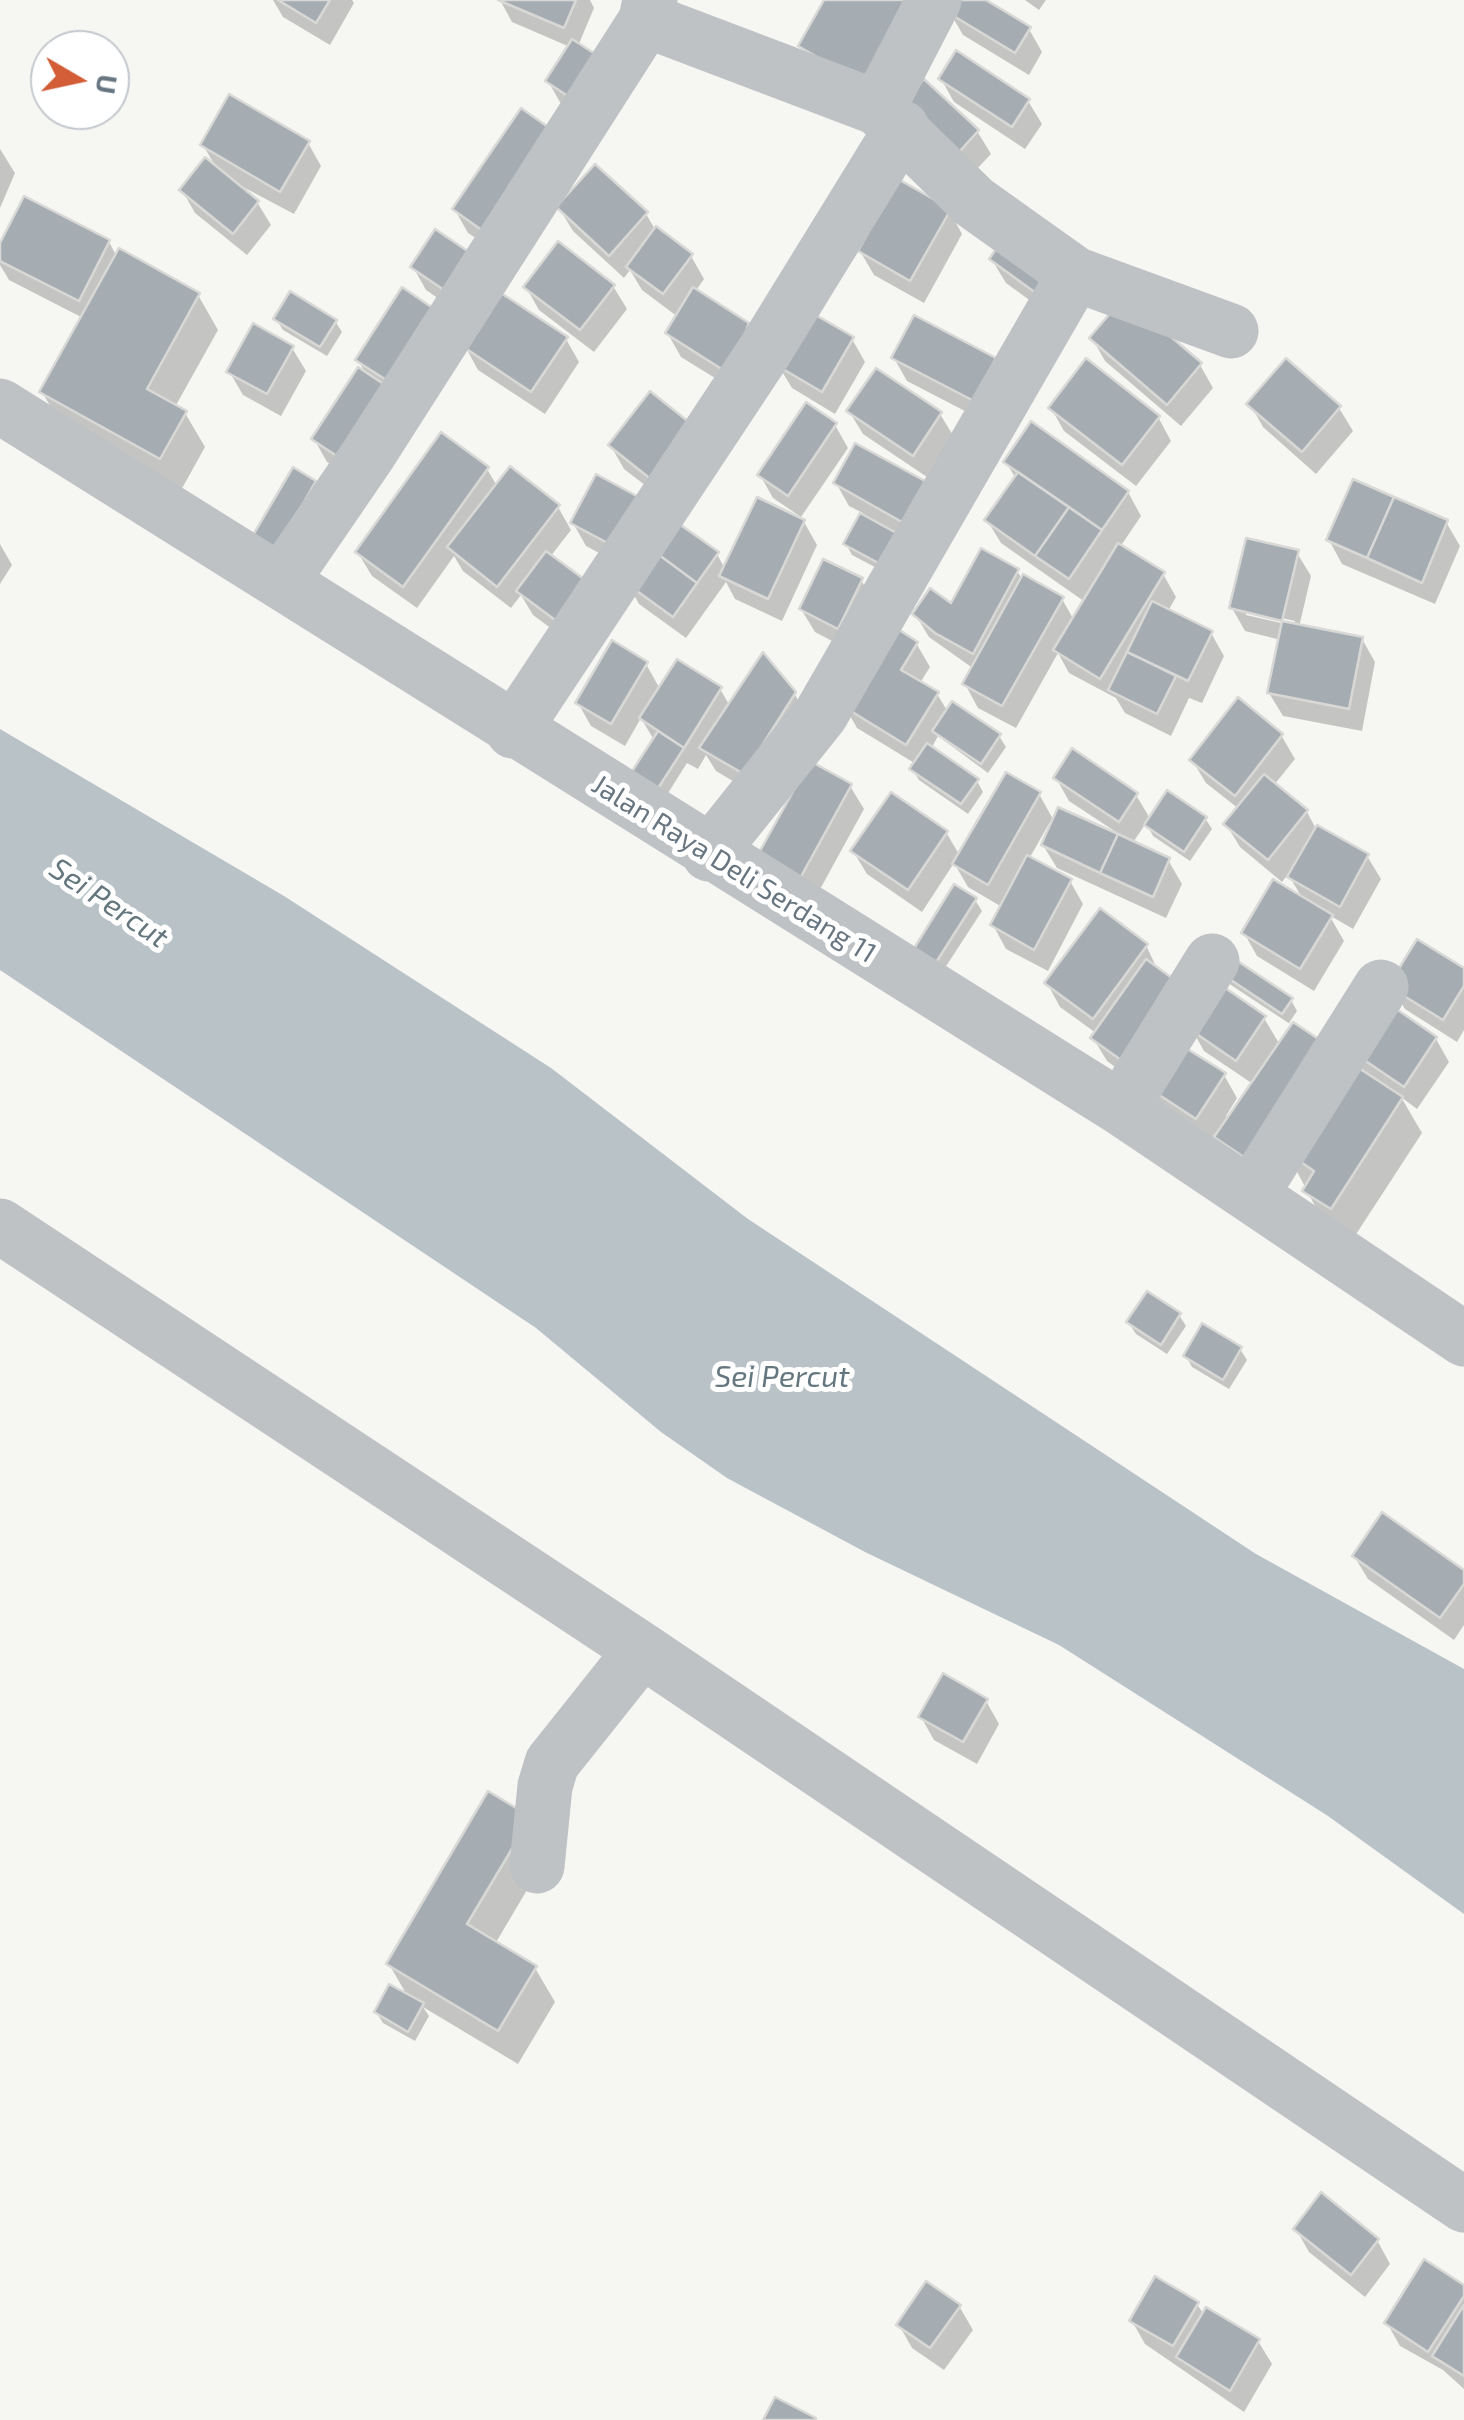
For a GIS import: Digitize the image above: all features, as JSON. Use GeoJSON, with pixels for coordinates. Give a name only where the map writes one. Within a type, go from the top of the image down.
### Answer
{"type":"FeatureCollection","features":[{"type":"Feature","properties":{"kind":"street"},"geometry":{"type":"LineString","coordinates":[[514,730],[764,352],[890,118],[934,0]]}},
{"type":"Feature","properties":{"kind":"street"},"geometry":{"type":"LineString","coordinates":[[281,582],[368,454],[648,10],[890,118],[974,202],[1076,274],[1231,331]]}},
{"type":"Feature","properties":{"kind":"street"},"geometry":{"type":"LineString","coordinates":[[708,854],[821,714],[1076,274]]}},
{"type":"Feature","properties":{"kind":"street","name":"Jalan Raya Deli Serdang 11"},"geometry":{"type":"LineString","coordinates":[[0,406],[708,854],[1121,1108],[1464,1339]]}},
{"type":"Feature","properties":{"kind":"street"},"geometry":{"type":"LineString","coordinates":[[1121,1108],[1212,960]]}},
{"type":"Feature","properties":{"kind":"street"},"geometry":{"type":"LineString","coordinates":[[1252,1194],[1382,988]]}},
{"type":"Feature","properties":{"kind":"street"},"geometry":{"type":"LineString","coordinates":[[0,1226],[642,1650],[1464,2206]]}},
{"type":"Feature","properties":{"kind":"street"},"geometry":{"type":"LineString","coordinates":[[537,1866],[544,1786],[552,1763],[642,1650]]}},
{"type":"Feature","properties":{"kind":"water","name":"Sei Percut"},"geometry":{"type":"Polygon","coordinates":[[[0,729],[284,896],[551,1068],[748,1219],[1256,1554],[1464,1669],[1464,1914],[1328,1816],[1059,1645],[865,1552],[727,1478],[661,1432],[536,1328],[0,970],[0,729]]]}},
{"type":"Feature","properties":{"kind":"building"},"geometry":{"type":"Polygon","coordinates":[[[278,0],[330,0],[316,23],[278,0]]]}},
{"type":"Feature","properties":{"kind":"building"},"geometry":{"type":"Polygon","coordinates":[[[498,0],[576,0],[564,28],[498,0]]]}},
{"type":"Feature","properties":{"kind":"building"},"geometry":{"type":"Polygon","coordinates":[[[824,0],[916,0],[866,85],[798,46],[824,0]]]}},
{"type":"Feature","properties":{"kind":"building"},"geometry":{"type":"Polygon","coordinates":[[[954,0],[986,0],[1031,27],[1015,53],[947,12],[954,0]]]}},
{"type":"Feature","properties":{"kind":"building"},"geometry":{"type":"Polygon","coordinates":[[[572,39],[611,64],[583,106],[545,81],[572,39]]]}},
{"type":"Feature","properties":{"kind":"building"},"geometry":{"type":"Polygon","coordinates":[[[956,50],[1030,99],[1012,127],[938,79],[956,50]]]}},
{"type":"Feature","properties":{"kind":"building"},"geometry":{"type":"Polygon","coordinates":[[[924,79],[979,130],[959,152],[904,102],[924,79]]]}},
{"type":"Feature","properties":{"kind":"building"},"geometry":{"type":"Polygon","coordinates":[[[229,94],[310,141],[280,192],[200,145],[229,94]]]}},
{"type":"Feature","properties":{"kind":"building"},"geometry":{"type":"Polygon","coordinates":[[[521,108],[561,136],[493,238],[452,209],[521,108]]]}},
{"type":"Feature","properties":{"kind":"building"},"geometry":{"type":"Polygon","coordinates":[[[205,157],[259,201],[233,234],[179,190],[205,157]]]}},
{"type":"Feature","properties":{"kind":"building"},"geometry":{"type":"Polygon","coordinates":[[[595,164],[648,212],[609,256],[556,207],[595,164]]]}},
{"type":"Feature","properties":{"kind":"building"},"geometry":{"type":"Polygon","coordinates":[[[898,179],[951,209],[910,281],[858,251],[898,179]]]}},
{"type":"Feature","properties":{"kind":"building"},"geometry":{"type":"Polygon","coordinates":[[[24,196],[110,240],[79,301],[0,261],[0,243],[24,196]]]}},
{"type":"Feature","properties":{"kind":"building"},"geometry":{"type":"Polygon","coordinates":[[[656,226],[693,254],[663,294],[626,267],[656,226]]]}},
{"type":"Feature","properties":{"kind":"building"},"geometry":{"type":"Polygon","coordinates":[[[435,229],[481,260],[456,298],[410,267],[435,229]]]}},
{"type":"Feature","properties":{"kind":"building"},"geometry":{"type":"Polygon","coordinates":[[[1010,229],[1062,266],[1040,296],[989,259],[1010,229]]]}},
{"type":"Feature","properties":{"kind":"building"},"geometry":{"type":"Polygon","coordinates":[[[558,241],[615,285],[580,330],[523,287],[558,241]]]}},
{"type":"Feature","properties":{"kind":"building"},"geometry":{"type":"Polygon","coordinates":[[[119,248],[200,293],[147,389],[187,411],[160,459],[39,392],[119,248]]]}},
{"type":"Feature","properties":{"kind":"building"},"geometry":{"type":"Polygon","coordinates":[[[402,287],[449,319],[402,390],[355,360],[402,287]]]}},
{"type":"Feature","properties":{"kind":"building"},"geometry":{"type":"Polygon","coordinates":[[[693,287],[749,323],[731,375],[665,333],[693,287]]]}},
{"type":"Feature","properties":{"kind":"building"},"geometry":{"type":"Polygon","coordinates":[[[290,291],[337,320],[320,347],[273,319],[290,291]]]}},
{"type":"Feature","properties":{"kind":"building"},"geometry":{"type":"Polygon","coordinates":[[[498,291],[568,337],[531,392],[462,346],[498,291]]]}},
{"type":"Feature","properties":{"kind":"building"},"geometry":{"type":"Polygon","coordinates":[[[1124,297],[1202,363],[1167,405],[1089,338],[1124,297]]]}},
{"type":"Feature","properties":{"kind":"building"},"geometry":{"type":"Polygon","coordinates":[[[807,310],[854,337],[822,392],[776,365],[807,310]]]}},
{"type":"Feature","properties":{"kind":"building"},"geometry":{"type":"Polygon","coordinates":[[[914,315],[996,358],[974,401],[891,358],[914,315]]]}},
{"type":"Feature","properties":{"kind":"building"},"geometry":{"type":"Polygon","coordinates":[[[253,323],[294,346],[267,394],[226,372],[253,323]]]}},
{"type":"Feature","properties":{"kind":"building"},"geometry":{"type":"Polygon","coordinates":[[[1086,358],[1160,416],[1122,465],[1048,408],[1086,358]]]}},
{"type":"Feature","properties":{"kind":"building"},"geometry":{"type":"Polygon","coordinates":[[[1286,358],[1341,406],[1302,452],[1246,404],[1286,358]]]}},
{"type":"Feature","properties":{"kind":"building"},"geometry":{"type":"Polygon","coordinates":[[[358,367],[397,393],[349,464],[311,439],[358,367]]]}},
{"type":"Feature","properties":{"kind":"building"},"geometry":{"type":"Polygon","coordinates":[[[876,368],[942,412],[913,456],[846,411],[876,368]]]}},
{"type":"Feature","properties":{"kind":"building"},"geometry":{"type":"Polygon","coordinates":[[[650,391],[704,434],[662,488],[608,445],[650,391]]]}},
{"type":"Feature","properties":{"kind":"building"},"geometry":{"type":"Polygon","coordinates":[[[806,402],[837,423],[788,496],[757,475],[806,402]]]}},
{"type":"Feature","properties":{"kind":"building"},"geometry":{"type":"Polygon","coordinates":[[[1031,421],[1129,491],[1102,530],[1003,462],[1031,421]]]}},
{"type":"Feature","properties":{"kind":"building"},"geometry":{"type":"Polygon","coordinates":[[[441,432],[489,467],[403,587],[355,552],[441,432]]]}},
{"type":"Feature","properties":{"kind":"building"},"geometry":{"type":"Polygon","coordinates":[[[855,443],[925,481],[902,522],[833,483],[855,443]]]}},
{"type":"Feature","properties":{"kind":"building"},"geometry":{"type":"Polygon","coordinates":[[[510,466],[560,505],[497,587],[447,547],[510,466]]]}},
{"type":"Feature","properties":{"kind":"building"},"geometry":{"type":"Polygon","coordinates":[[[293,467],[316,481],[273,556],[249,542],[293,467]]]}},
{"type":"Feature","properties":{"kind":"building"},"geometry":{"type":"Polygon","coordinates":[[[1018,472],[1069,507],[1035,556],[984,520],[1018,472]]]}},
{"type":"Feature","properties":{"kind":"building"},"geometry":{"type":"Polygon","coordinates":[[[596,474],[646,501],[619,549],[570,523],[596,474]]]}},
{"type":"Feature","properties":{"kind":"building"},"geometry":{"type":"Polygon","coordinates":[[[1353,479],[1394,497],[1367,558],[1326,540],[1353,479]]]}},
{"type":"Feature","properties":{"kind":"building"},"geometry":{"type":"Polygon","coordinates":[[[757,497],[805,520],[768,599],[719,576],[757,497]]]}},
{"type":"Feature","properties":{"kind":"building"},"geometry":{"type":"Polygon","coordinates":[[[1394,497],[1448,520],[1422,583],[1367,558],[1394,497]]]}},
{"type":"Feature","properties":{"kind":"building"},"geometry":{"type":"Polygon","coordinates":[[[1069,507],[1102,530],[1069,579],[1035,556],[1069,507]]]}},
{"type":"Feature","properties":{"kind":"building"},"geometry":{"type":"Polygon","coordinates":[[[860,513],[900,535],[884,566],[843,544],[860,513]]]}},
{"type":"Feature","properties":{"kind":"building"},"geometry":{"type":"Polygon","coordinates":[[[668,516],[719,552],[697,583],[647,546],[668,516]]]}},
{"type":"Feature","properties":{"kind":"building"},"geometry":{"type":"Polygon","coordinates":[[[1246,538],[1299,550],[1282,621],[1229,608],[1246,538]]]}},
{"type":"Feature","properties":{"kind":"building"},"geometry":{"type":"Polygon","coordinates":[[[1118,543],[1165,572],[1100,679],[1053,650],[1118,543]]]}},
{"type":"Feature","properties":{"kind":"building"},"geometry":{"type":"Polygon","coordinates":[[[647,546],[697,583],[673,617],[623,581],[647,546]]]}},
{"type":"Feature","properties":{"kind":"building"},"geometry":{"type":"Polygon","coordinates":[[[981,548],[1019,569],[973,654],[935,633],[912,614],[930,588],[951,603],[981,548]]]}},
{"type":"Feature","properties":{"kind":"building"},"geometry":{"type":"Polygon","coordinates":[[[546,551],[596,588],[566,628],[516,591],[546,551]]]}},
{"type":"Feature","properties":{"kind":"building"},"geometry":{"type":"Polygon","coordinates":[[[823,559],[863,578],[838,629],[799,609],[823,559]]]}},
{"type":"Feature","properties":{"kind":"building"},"geometry":{"type":"Polygon","coordinates":[[[1023,574],[1064,597],[1002,706],[962,684],[1023,574]]]}},
{"type":"Feature","properties":{"kind":"building"},"geometry":{"type":"Polygon","coordinates":[[[1152,601],[1213,631],[1188,681],[1127,652],[1152,601]]]}},
{"type":"Feature","properties":{"kind":"building"},"geometry":{"type":"Polygon","coordinates":[[[1282,621],[1363,637],[1349,709],[1267,693],[1282,621]]]}},
{"type":"Feature","properties":{"kind":"building"},"geometry":{"type":"Polygon","coordinates":[[[890,624],[918,642],[901,670],[939,692],[906,745],[841,705],[890,624]]]}},
{"type":"Feature","properties":{"kind":"building"},"geometry":{"type":"Polygon","coordinates":[[[612,640],[648,662],[611,724],[575,703],[612,640]]]}},
{"type":"Feature","properties":{"kind":"building"},"geometry":{"type":"Polygon","coordinates":[[[763,652],[796,692],[744,774],[699,748],[763,652]]]}},
{"type":"Feature","properties":{"kind":"building"},"geometry":{"type":"Polygon","coordinates":[[[1127,652],[1176,676],[1157,714],[1108,690],[1127,652]]]}},
{"type":"Feature","properties":{"kind":"building"},"geometry":{"type":"Polygon","coordinates":[[[677,659],[722,687],[684,748],[639,718],[677,659]]]}},
{"type":"Feature","properties":{"kind":"building"},"geometry":{"type":"Polygon","coordinates":[[[1238,697],[1283,734],[1235,796],[1189,760],[1238,697]]]}},
{"type":"Feature","properties":{"kind":"building"},"geometry":{"type":"Polygon","coordinates":[[[952,701],[1001,734],[981,764],[932,731],[952,701]]]}},
{"type":"Feature","properties":{"kind":"building"},"geometry":{"type":"Polygon","coordinates":[[[658,731],[684,748],[651,799],[625,782],[658,731]]]}},
{"type":"Feature","properties":{"kind":"building"},"geometry":{"type":"Polygon","coordinates":[[[927,743],[979,779],[961,804],[909,769],[927,743]]]}},
{"type":"Feature","properties":{"kind":"building"},"geometry":{"type":"Polygon","coordinates":[[[1072,748],[1138,793],[1119,822],[1053,778],[1072,748]]]}},
{"type":"Feature","properties":{"kind":"building"},"geometry":{"type":"Polygon","coordinates":[[[810,761],[852,784],[793,891],[751,867],[810,761]]]}},
{"type":"Feature","properties":{"kind":"building"},"geometry":{"type":"Polygon","coordinates":[[[1006,772],[1041,792],[988,885],[952,864],[1006,772]]]}},
{"type":"Feature","properties":{"kind":"building"},"geometry":{"type":"Polygon","coordinates":[[[1264,774],[1308,810],[1268,860],[1223,824],[1264,774]]]}},
{"type":"Feature","properties":{"kind":"building"},"geometry":{"type":"Polygon","coordinates":[[[1167,790],[1207,817],[1184,852],[1144,825],[1167,790]]]}},
{"type":"Feature","properties":{"kind":"building"},"geometry":{"type":"Polygon","coordinates":[[[891,792],[948,831],[908,890],[850,851],[891,792]]]}},
{"type":"Feature","properties":{"kind":"building"},"geometry":{"type":"Polygon","coordinates":[[[1058,807],[1118,834],[1100,873],[1041,845],[1058,807]]]}},
{"type":"Feature","properties":{"kind":"building"},"geometry":{"type":"Polygon","coordinates":[[[1317,825],[1369,854],[1340,907],[1287,877],[1317,825]]]}},
{"type":"Feature","properties":{"kind":"building"},"geometry":{"type":"Polygon","coordinates":[[[1118,834],[1170,858],[1153,897],[1100,873],[1118,834]]]}},
{"type":"Feature","properties":{"kind":"building"},"geometry":{"type":"Polygon","coordinates":[[[1027,855],[1072,879],[1034,950],[990,925],[1027,855]]]}},
{"type":"Feature","properties":{"kind":"building"},"geometry":{"type":"Polygon","coordinates":[[[1273,879],[1333,915],[1300,969],[1241,933],[1273,879]]]}},
{"type":"Feature","properties":{"kind":"building"},"geometry":{"type":"Polygon","coordinates":[[[954,884],[977,898],[935,964],[913,950],[954,884]]]}},
{"type":"Feature","properties":{"kind":"building"},"geometry":{"type":"Polygon","coordinates":[[[1100,908],[1148,944],[1093,1019],[1044,983],[1100,908]]]}},
{"type":"Feature","properties":{"kind":"building"},"geometry":{"type":"Polygon","coordinates":[[[1417,939],[1464,968],[1464,986],[1443,1020],[1388,986],[1417,939]]]}},
{"type":"Feature","properties":{"kind":"building"},"geometry":{"type":"Polygon","coordinates":[[[1230,956],[1293,998],[1282,1014],[1219,972],[1230,956]]]}},
{"type":"Feature","properties":{"kind":"building"},"geometry":{"type":"Polygon","coordinates":[[[1146,959],[1187,989],[1131,1067],[1090,1038],[1146,959]]]}},
{"type":"Feature","properties":{"kind":"building"},"geometry":{"type":"Polygon","coordinates":[[[1218,983],[1266,1016],[1236,1061],[1188,1028],[1218,983]]]}},
{"type":"Feature","properties":{"kind":"building"},"geometry":{"type":"Polygon","coordinates":[[[1382,999],[1437,1037],[1404,1087],[1348,1049],[1382,999]]]}},
{"type":"Feature","properties":{"kind":"building"},"geometry":{"type":"Polygon","coordinates":[[[1293,1022],[1338,1052],[1260,1168],[1214,1137],[1293,1022]]]}},
{"type":"Feature","properties":{"kind":"building"},"geometry":{"type":"Polygon","coordinates":[[[1173,1040],[1226,1073],[1196,1119],[1144,1085],[1173,1040]]]}},
{"type":"Feature","properties":{"kind":"building"},"geometry":{"type":"Polygon","coordinates":[[[1342,1057],[1403,1097],[1331,1209],[1302,1191],[1314,1171],[1282,1149],[1342,1057]]]}},
{"type":"Feature","properties":{"kind":"building"},"geometry":{"type":"Polygon","coordinates":[[[1147,1291],[1181,1313],[1161,1345],[1126,1322],[1147,1291]]]}},
{"type":"Feature","properties":{"kind":"building"},"geometry":{"type":"Polygon","coordinates":[[[1202,1323],[1242,1347],[1223,1380],[1183,1356],[1202,1323]]]}},
{"type":"Feature","properties":{"kind":"building"},"geometry":{"type":"Polygon","coordinates":[[[1382,1512],[1464,1570],[1464,1584],[1440,1618],[1352,1556],[1382,1512]]]}},
{"type":"Feature","properties":{"kind":"building"},"geometry":{"type":"Polygon","coordinates":[[[943,1673],[988,1699],[963,1742],[918,1717],[943,1673]]]}},
{"type":"Feature","properties":{"kind":"building"},"geometry":{"type":"Polygon","coordinates":[[[488,1791],[531,1817],[467,1924],[537,1966],[498,2031],[386,1964],[488,1791]]]}},
{"type":"Feature","properties":{"kind":"building"},"geometry":{"type":"Polygon","coordinates":[[[389,1984],[424,2003],[408,2032],[374,2012],[389,1984]]]}},
{"type":"Feature","properties":{"kind":"building"},"geometry":{"type":"Polygon","coordinates":[[[1321,2192],[1379,2239],[1351,2275],[1293,2229],[1321,2192]]]}},
{"type":"Feature","properties":{"kind":"building"},"geometry":{"type":"Polygon","coordinates":[[[1424,2259],[1464,2285],[1464,2296],[1428,2352],[1384,2323],[1424,2259]]]}},
{"type":"Feature","properties":{"kind":"building"},"geometry":{"type":"Polygon","coordinates":[[[1155,2276],[1199,2302],[1173,2346],[1129,2321],[1155,2276]]]}},
{"type":"Feature","properties":{"kind":"building"},"geometry":{"type":"Polygon","coordinates":[[[926,2281],[961,2305],[930,2348],[896,2325],[926,2281]]]}},
{"type":"Feature","properties":{"kind":"building"},"geometry":{"type":"Polygon","coordinates":[[[1464,2305],[1464,2376],[1432,2356],[1464,2305]]]}},
{"type":"Feature","properties":{"kind":"building"},"geometry":{"type":"Polygon","coordinates":[[[1206,2307],[1260,2339],[1230,2391],[1176,2357],[1206,2307]]]}},
{"type":"Feature","properties":{"kind":"building"},"geometry":{"type":"Polygon","coordinates":[[[775,2397],[816,2418],[815,2420],[763,2420],[775,2397]]]}}]}
